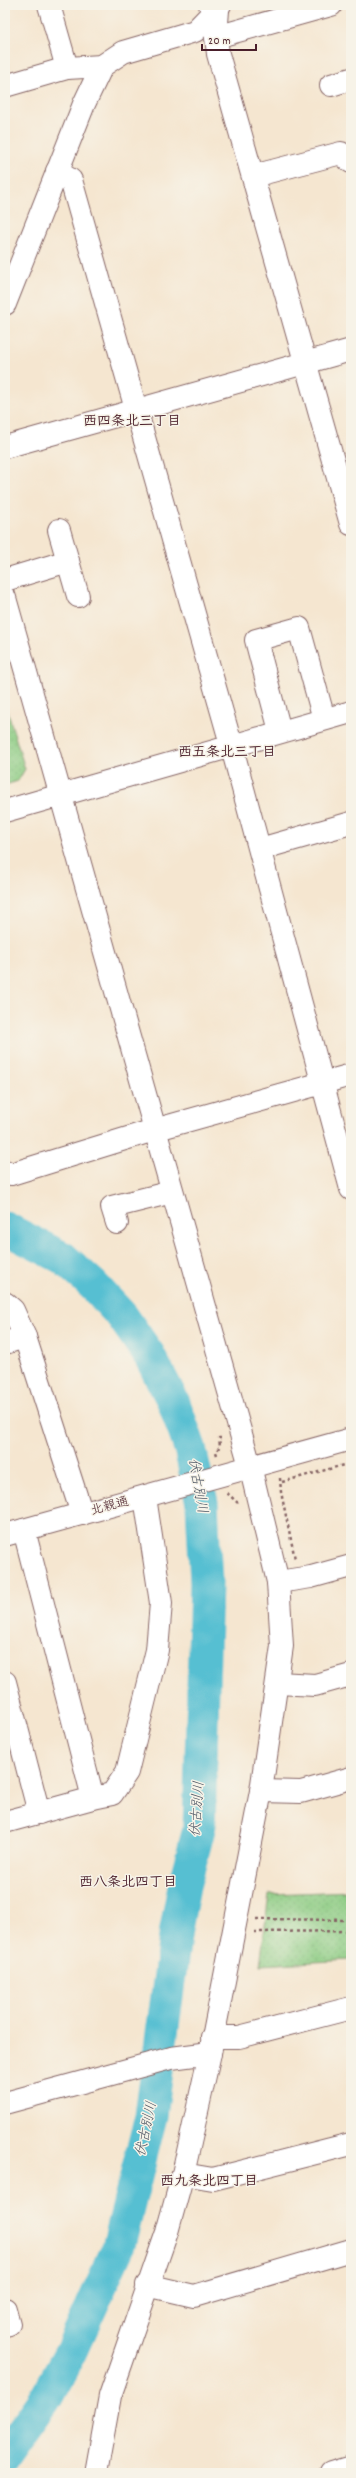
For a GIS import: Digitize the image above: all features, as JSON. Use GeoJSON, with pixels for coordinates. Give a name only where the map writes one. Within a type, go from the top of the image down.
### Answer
{"type":"FeatureCollection","features":[{"type":"Feature","properties":{"kind":"street"},"geometry":{"type":"LineString","coordinates":[[49,5],[66,68]]}},
{"type":"Feature","properties":{"kind":"street"},"geometry":{"type":"LineString","coordinates":[[216,37],[331,5]]}},
{"type":"Feature","properties":{"kind":"street"},"geometry":{"type":"LineString","coordinates":[[5,86],[66,68],[102,66],[124,52],[195,31],[216,7]]}},
{"type":"Feature","properties":{"kind":"street"},"geometry":{"type":"LineString","coordinates":[[216,7],[216,37],[218,54],[348,503],[351,524]]}},
{"type":"Feature","properties":{"kind":"street"},"geometry":{"type":"LineString","coordinates":[[5,304],[84,104],[102,66]]}},
{"type":"Feature","properties":{"kind":"street"},"geometry":{"type":"LineString","coordinates":[[253,176],[341,152],[351,162]]}},
{"type":"Feature","properties":{"kind":"street"},"geometry":{"type":"LineString","coordinates":[[57,171],[71,180],[231,744],[324,1083],[351,1189]]}},
{"type":"Feature","properties":{"kind":"street"},"geometry":{"type":"LineString","coordinates":[[5,447],[351,350]]}},
{"type":"Feature","properties":{"kind":"street"},"geometry":{"type":"LineString","coordinates":[[59,530],[78,596]]}},
{"type":"Feature","properties":{"kind":"street"},"geometry":{"type":"LineString","coordinates":[[5,580],[68,562]]}},
{"type":"Feature","properties":{"kind":"street"},"geometry":{"type":"LineString","coordinates":[[6,605],[250,1466],[278,1582],[282,1646],[262,1791],[211,2045],[183,2174],[167,2232],[147,2285],[110,2396],[96,2473]]}},
{"type":"Feature","properties":{"kind":"street"},"geometry":{"type":"LineString","coordinates":[[280,731],[256,640],[299,628],[324,719]]}},
{"type":"Feature","properties":{"kind":"street"},"geometry":{"type":"LineString","coordinates":[[5,811],[231,744],[351,712]]}},
{"type":"Feature","properties":{"kind":"street"},"geometry":{"type":"LineString","coordinates":[[260,849],[351,823]]}},
{"type":"Feature","properties":{"kind":"street"},"geometry":{"type":"LineString","coordinates":[[5,1171],[11,1174],[154,1130],[351,1075]]}},
{"type":"Feature","properties":{"kind":"street"},"geometry":{"type":"LineString","coordinates":[[117,1223],[112,1206],[172,1192]]}},
{"type":"Feature","properties":{"kind":"street"},"geometry":{"type":"LineString","coordinates":[[5,1303],[13,1310],[15,1340],[82,1514]]}},
{"type":"Feature","properties":{"kind":"street","name":"北親通"},"geometry":{"type":"LineString","coordinates":[[14,1533],[351,1439]]}},
{"type":"Feature","properties":{"kind":"street"},"geometry":{"type":"LineString","coordinates":[[5,1822],[112,1794],[127,1772],[157,1650],[161,1603],[145,1497]]}},
{"type":"Feature","properties":{"kind":"street"},"geometry":{"type":"LineString","coordinates":[[14,1533],[93,1798]]}},
{"type":"Feature","properties":{"kind":"street"},"geometry":{"type":"LineString","coordinates":[[278,1582],[311,1577],[351,1566]]}},
{"type":"Feature","properties":{"kind":"street"},"geometry":{"type":"LineString","coordinates":[[278,1683],[315,1685],[351,1675]]}},
{"type":"Feature","properties":{"kind":"street"},"geometry":{"type":"LineString","coordinates":[[5,1682],[39,1813]]}},
{"type":"Feature","properties":{"kind":"street"},"geometry":{"type":"LineString","coordinates":[[262,1791],[300,1792],[351,1778]]}},
{"type":"Feature","properties":{"kind":"street"},"geometry":{"type":"LineString","coordinates":[[5,2103],[170,2058],[239,2037],[351,2008]]}},
{"type":"Feature","properties":{"kind":"street"},"geometry":{"type":"LineString","coordinates":[[183,2174],[213,2179],[351,2144]]}},
{"type":"Feature","properties":{"kind":"street"},"geometry":{"type":"LineString","coordinates":[[147,2285],[194,2296],[351,2250]]}},
{"type":"Feature","properties":{"kind":"street"},"geometry":{"type":"LineString","coordinates":[[331,2473],[351,2467]]}},
{"type":"Feature","properties":{"kind":"path"},"geometry":{"type":"LineString","coordinates":[[282,1482],[351,1463]]}},
{"type":"Feature","properties":{"kind":"path"},"geometry":{"type":"LineString","coordinates":[[238,1503],[240,1508]]}},
{"type":"Feature","properties":{"kind":"path"},"geometry":{"type":"LineString","coordinates":[[256,1919],[351,1920]]}},
{"type":"Feature","properties":{"kind":"path"},"geometry":{"type":"LineString","coordinates":[[254,1932],[351,1931]]}},
{"type":"Feature","properties":{"kind":"green space"},"geometry":{"type":"Polygon","coordinates":[[[5,703],[25,769],[18,781],[5,785],[5,703]]]}},
{"type":"Feature","properties":{"kind":"green space"},"geometry":{"type":"Polygon","coordinates":[[[351,1891],[351,1960],[260,1965],[269,1894],[351,1891]]]}},
{"type":"Feature","properties":{"kind":"waterway","name":"伏古別川"},"geometry":{"type":"LineString","coordinates":[[5,1228],[63,1258],[93,1285],[122,1316],[149,1355],[174,1403],[190,1448],[202,1503],[206,1583],[199,1829],[184,1886],[176,1929],[151,2116],[118,2248],[71,2352],[44,2401],[5,2456]]}},
{"type":"Feature","properties":{"kind":"district","name":"西四条北三丁目"},"geometry":{"type":"Point","coordinates":[132,422]}},
{"type":"Feature","properties":{"kind":"district","name":"西五条北三丁目"},"geometry":{"type":"Point","coordinates":[227,753]}},
{"type":"Feature","properties":{"kind":"district","name":"西八条北四丁目"},"geometry":{"type":"Point","coordinates":[128,1883]}},
{"type":"Feature","properties":{"kind":"district","name":"西九条北四丁目"},"geometry":{"type":"Point","coordinates":[209,2182]}}]}
